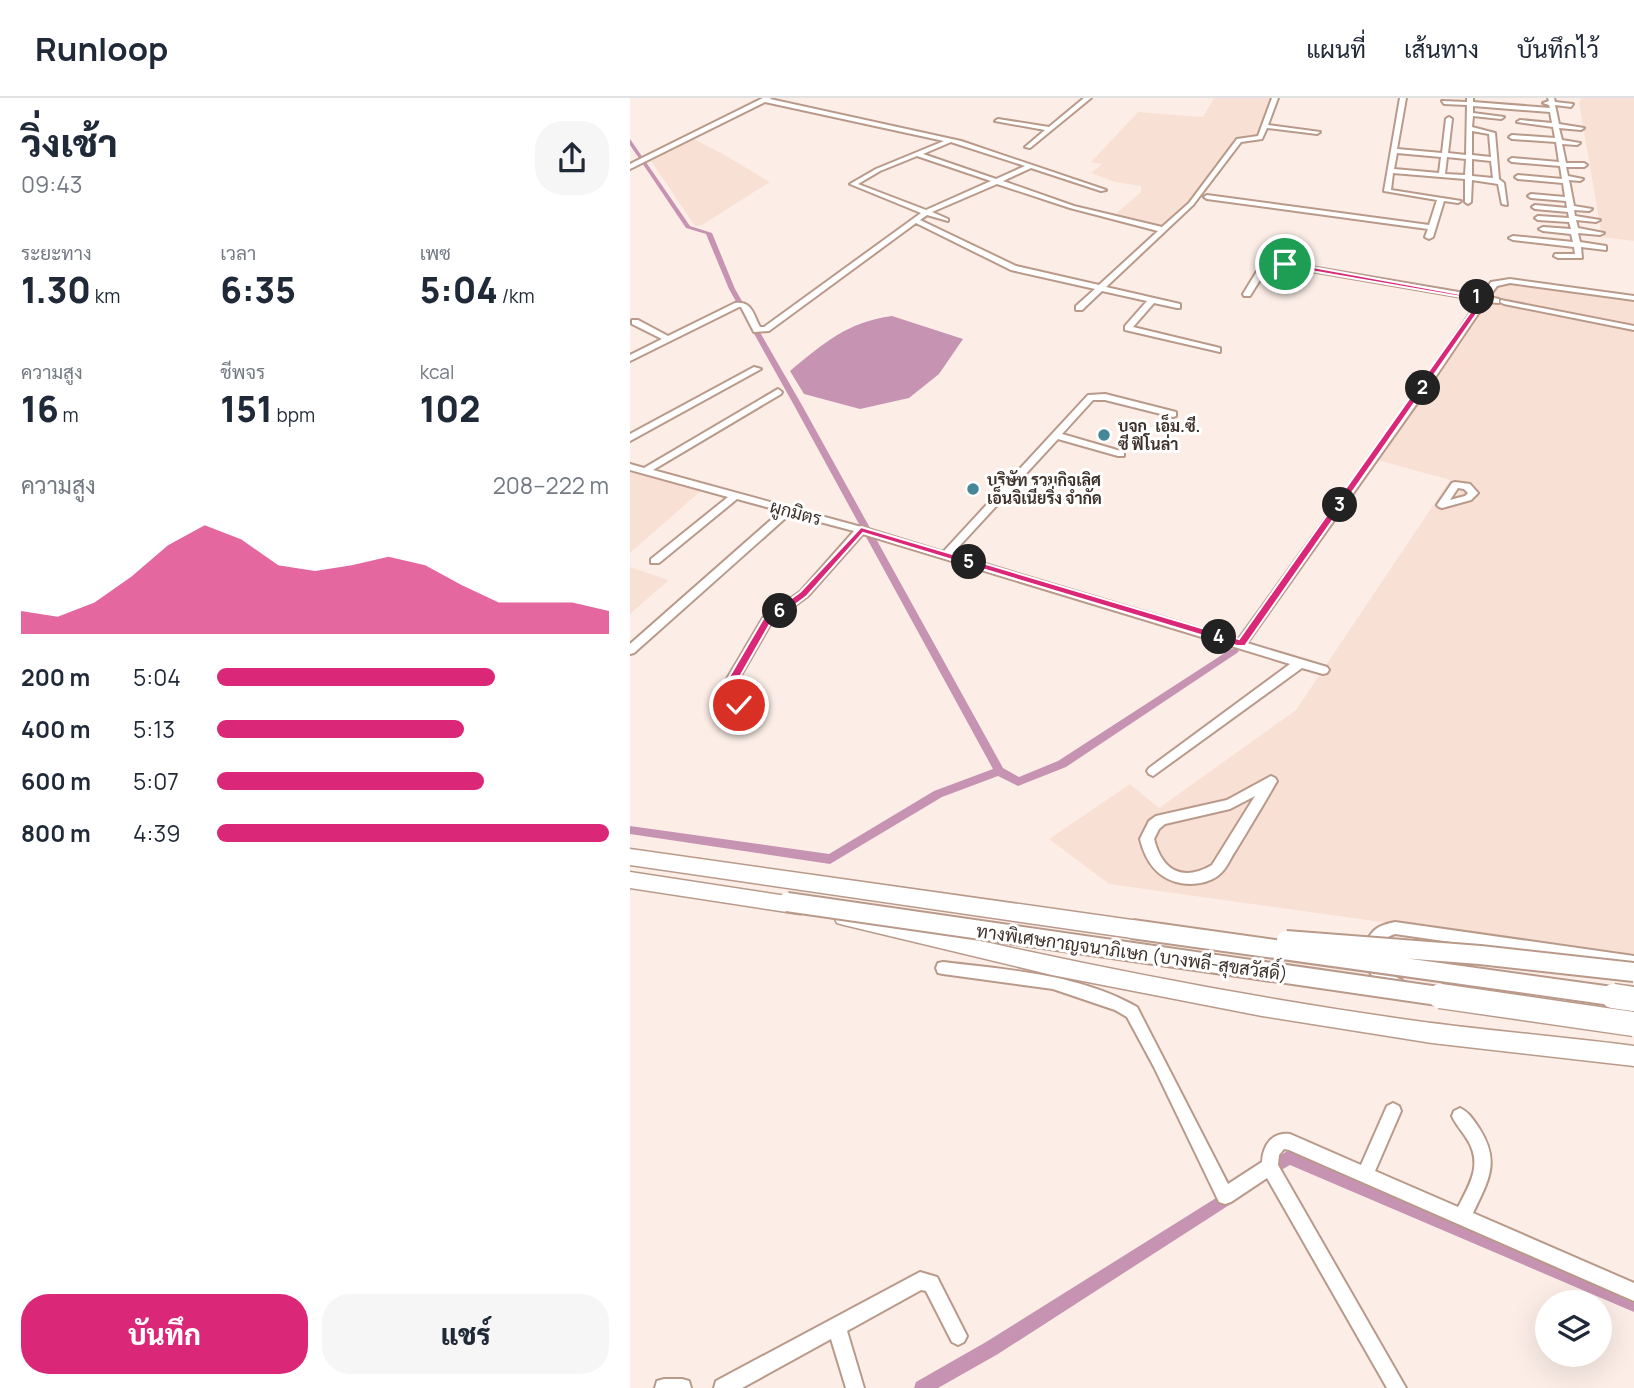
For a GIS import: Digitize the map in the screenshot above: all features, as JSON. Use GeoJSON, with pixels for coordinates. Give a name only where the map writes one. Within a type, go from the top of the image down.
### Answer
{"type":"FeatureCollection","features":[{"type":"Feature","properties":{"kind":"highway","name":"ทางพิเศษกาญจนาภิเษก (บางพลี-สุขสวัสดิ์)"},"geometry":{"type":"LineString","coordinates":[[630,857],[1634,999]]}},
{"type":"Feature","properties":{"kind":"highway","name":"ทางพิเศษกาญจนาภิเษก (บางพลี-สุขสวัสดิ์)"},"geometry":{"type":"LineString","coordinates":[[630,880],[1634,1024]]}},
{"type":"Feature","properties":{"kind":"highway"},"geometry":{"type":"LineString","coordinates":[[787,902],[992,953],[1240,1002],[1403,1029],[1634,1056]]}},
{"type":"Feature","properties":{"kind":"highway"},"geometry":{"type":"LineString","coordinates":[[1132,929],[1408,948],[1634,972]]}},
{"type":"Feature","properties":{"kind":"street"},"geometry":{"type":"LineString","coordinates":[[1028,147],[1088,98]]}},
{"type":"Feature","properties":{"kind":"street"},"geometry":{"type":"LineString","coordinates":[[1079,308],[1197,198],[1239,140],[1260,138],[1275,98]]}},
{"type":"Feature","properties":{"kind":"street"},"geometry":{"type":"LineString","coordinates":[[1403,98],[1387,191],[1458,201]]}},
{"type":"Feature","properties":{"kind":"street"},"geometry":{"type":"LineString","coordinates":[[630,167],[767,99],[949,141],[1103,190]]}},
{"type":"Feature","properties":{"kind":"street"},"geometry":{"type":"LineString","coordinates":[[1468,202],[1470,101]]}},
{"type":"Feature","properties":{"kind":"street"},"geometry":{"type":"LineString","coordinates":[[1444,102],[1494,102],[1558,140],[1583,163]]}},
{"type":"Feature","properties":{"kind":"street"},"geometry":{"type":"LineString","coordinates":[[1530,102],[1558,140],[1580,179]]}},
{"type":"Feature","properties":{"kind":"street"},"geometry":{"type":"LineString","coordinates":[[1558,256],[1579,257],[1558,140],[1571,108]]}},
{"type":"Feature","properties":{"kind":"street"},"geometry":{"type":"LineString","coordinates":[[1469,114],[1501,117]]}},
{"type":"Feature","properties":{"kind":"street"},"geometry":{"type":"LineString","coordinates":[[1516,115],[1575,152]]}},
{"type":"Feature","properties":{"kind":"street"},"geometry":{"type":"LineString","coordinates":[[1442,175],[1449,119]]}},
{"type":"Feature","properties":{"kind":"street"},"geometry":{"type":"LineString","coordinates":[[1518,177],[1576,120]]}},
{"type":"Feature","properties":{"kind":"street"},"geometry":{"type":"LineString","coordinates":[[998,121],[1051,129]]}},
{"type":"Feature","properties":{"kind":"street"},"geometry":{"type":"LineString","coordinates":[[1520,122],[1558,140]]}},
{"type":"Feature","properties":{"kind":"street"},"geometry":{"type":"LineString","coordinates":[[1264,126],[1317,132]]}},
{"type":"Feature","properties":{"kind":"street"},"geometry":{"type":"LineString","coordinates":[[1469,128],[1492,133],[1496,180]]}},
{"type":"Feature","properties":{"kind":"street"},"geometry":{"type":"LineString","coordinates":[[1515,168],[1581,128]]}},
{"type":"Feature","properties":{"kind":"street"},"geometry":{"type":"LineString","coordinates":[[1512,133],[1577,143]]}},
{"type":"Feature","properties":{"kind":"street"},"geometry":{"type":"LineString","coordinates":[[1558,140],[1513,152],[1574,135]]}},
{"type":"Feature","properties":{"kind":"street"},"geometry":{"type":"LineString","coordinates":[[946,220],[852,183],[949,141]]}},
{"type":"Feature","properties":{"kind":"street"},"geometry":{"type":"LineString","coordinates":[[1396,151],[1495,159]]}},
{"type":"Feature","properties":{"kind":"street"},"geometry":{"type":"LineString","coordinates":[[917,154],[1072,207],[1164,230]]}},
{"type":"Feature","properties":{"kind":"street"},"geometry":{"type":"LineString","coordinates":[[630,358],[740,305],[744,305],[757,330],[766,329],[925,213],[1031,166]]}},
{"type":"Feature","properties":{"kind":"street"},"geometry":{"type":"LineString","coordinates":[[1392,170],[1496,180],[1502,183],[1505,204]]}},
{"type":"Feature","properties":{"kind":"street"},"geometry":{"type":"LineString","coordinates":[[1532,187],[1567,190]]}},
{"type":"Feature","properties":{"kind":"street"},"geometry":{"type":"LineString","coordinates":[[1531,196],[1581,199]]}},
{"type":"Feature","properties":{"kind":"street"},"geometry":{"type":"LineString","coordinates":[[1207,197],[1432,227]]}},
{"type":"Feature","properties":{"kind":"street"},"geometry":{"type":"LineString","coordinates":[[1429,237],[1441,198]]}},
{"type":"Feature","properties":{"kind":"street"},"geometry":{"type":"LineString","coordinates":[[1535,207],[1589,209]]}},
{"type":"Feature","properties":{"kind":"street"},"geometry":{"type":"LineString","coordinates":[[1538,218],[1596,220]]}},
{"type":"Feature","properties":{"kind":"street"},"geometry":{"type":"LineString","coordinates":[[915,220],[1014,268],[1177,306]]}},
{"type":"Feature","properties":{"kind":"street"},"geometry":{"type":"LineString","coordinates":[[1543,229],[1600,233]]}},
{"type":"Feature","properties":{"kind":"street"},"geometry":{"type":"LineString","coordinates":[[1513,239],[1604,248]]}},
{"type":"Feature","properties":{"kind":"street"},"geometry":{"type":"LineString","coordinates":[[1247,294],[1265,265],[1276,263],[1634,328]]}},
{"type":"Feature","properties":{"kind":"street"},"geometry":{"type":"LineString","coordinates":[[1241,644],[1494,284],[1502,281],[1634,298]]}},
{"type":"Feature","properties":{"kind":"street"},"geometry":{"type":"LineString","coordinates":[[1152,300],[1128,328],[1217,350]]}},
{"type":"Feature","properties":{"kind":"street"},"geometry":{"type":"LineString","coordinates":[[635,322],[668,339]]}},
{"type":"Feature","properties":{"kind":"street"},"geometry":{"type":"LineString","coordinates":[[630,438],[757,369]]}},
{"type":"Feature","properties":{"kind":"street"},"geometry":{"type":"LineString","coordinates":[[645,471],[778,392]]}},
{"type":"Feature","properties":{"kind":"street"},"geometry":{"type":"LineString","coordinates":[[946,555],[1094,396],[1173,414]]}},
{"type":"Feature","properties":{"kind":"street"},"geometry":{"type":"LineString","coordinates":[[1055,435],[1121,454]]}},
{"type":"Feature","properties":{"kind":"street","name":"ผูกมิตร"},"geometry":{"type":"LineString","coordinates":[[630,467],[862,530],[1323,670]]}},
{"type":"Feature","properties":{"kind":"street"},"geometry":{"type":"LineString","coordinates":[[655,561],[735,496]]}},
{"type":"Feature","properties":{"kind":"street"},"geometry":{"type":"LineString","coordinates":[[630,650],[788,510]]}},
{"type":"Feature","properties":{"kind":"street"},"geometry":{"type":"LineString","coordinates":[[739,705],[729,699],[727,689],[767,621],[804,594],[862,530]]}},
{"type":"Feature","properties":{"kind":"street"},"geometry":{"type":"LineString","coordinates":[[1153,771],[1300,663]]}},
{"type":"Feature","properties":{"kind":"street"},"geometry":{"type":"LineString","coordinates":[[1271,780],[1217,869],[1208,875],[1184,880],[1172,877],[1155,864],[1147,839],[1154,825],[1168,816],[1230,804],[1271,780]]}},
{"type":"Feature","properties":{"kind":"street"},"geometry":{"type":"LineString","coordinates":[[1634,962],[1395,928],[1382,930],[1373,946],[1377,975],[1387,983],[1448,997],[1634,1031]]}},
{"type":"Feature","properties":{"kind":"street"},"geometry":{"type":"LineString","coordinates":[[943,968],[1053,982],[1120,1005],[1132,1012],[1224,1196],[1271,1168]]}},
{"type":"Feature","properties":{"kind":"street"},"geometry":{"type":"LineString","coordinates":[[1365,1175],[1393,1111]]}},
{"type":"Feature","properties":{"kind":"street"},"geometry":{"type":"LineString","coordinates":[[1460,1116],[1480,1140],[1485,1159],[1483,1173],[1462,1217]]}},
{"type":"Feature","properties":{"kind":"street"},"geometry":{"type":"LineString","coordinates":[[1397,1388],[1271,1168],[1275,1144],[1281,1141],[1290,1142],[1634,1292]]}},
{"type":"Feature","properties":{"kind":"street"},"geometry":{"type":"LineString","coordinates":[[723,1388],[920,1281],[931,1283],[958,1336]]}},
{"type":"Feature","properties":{"kind":"street"},"geometry":{"type":"LineString","coordinates":[[836,1326],[855,1388]]}},
{"type":"Feature","properties":{"kind":"street"},"geometry":{"type":"LineString","coordinates":[[664,1388],[682,1388]]}},
{"type":"Feature","properties":{"kind":"shaded area"},"geometry":{"type":"Polygon","coordinates":[[[1214,98],[1273,98],[1257,141],[1236,140],[1192,196],[1194,199],[1162,229],[1112,217],[1141,192],[1141,186],[1115,182],[1091,173],[1102,164],[1091,162],[1138,112],[1203,117],[1214,98]]]}},
{"type":"Feature","properties":{"kind":"shaded area"},"geometry":{"type":"Polygon","coordinates":[[[1582,98],[1634,98],[1634,241],[1602,237],[1579,102],[1582,98]]]}},
{"type":"Feature","properties":{"kind":"shaded area"},"geometry":{"type":"Polygon","coordinates":[[[694,139],[770,182],[702,225],[695,226],[651,161],[694,139]]]}},
{"type":"Feature","properties":{"kind":"shaded area"},"geometry":{"type":"Polygon","coordinates":[[[1502,281],[1634,300],[1634,957],[1109,884],[1049,839],[1130,784],[1159,808],[1296,710],[1450,480],[1377,460],[1502,281]]]}},
{"type":"Feature","properties":{"kind":"shaded area"},"geometry":{"type":"Polygon","coordinates":[[[892,316],[963,339],[939,374],[909,398],[860,409],[804,394],[790,371],[837,335],[862,323],[892,316]]]}},
{"type":"Feature","properties":{"kind":"shaded area"},"geometry":{"type":"Polygon","coordinates":[[[630,471],[702,490],[630,553],[630,471]]]}},
{"type":"Feature","properties":{"kind":"shaded area"},"geometry":{"type":"Polygon","coordinates":[[[630,567],[669,580],[630,614],[630,567]]]}},
{"type":"Feature","properties":{"kind":"waterway"},"geometry":{"type":"LineString","coordinates":[[630,141],[688,227],[709,233],[732,289],[999,771]]}},
{"type":"Feature","properties":{"kind":"waterway"},"geometry":{"type":"LineString","coordinates":[[999,771],[1018,782],[1062,764],[1234,651]]}},
{"type":"Feature","properties":{"kind":"waterway"},"geometry":{"type":"LineString","coordinates":[[630,830],[830,859],[938,794],[999,771]]}},
{"type":"Feature","properties":{"kind":"waterway"},"geometry":{"type":"LineString","coordinates":[[1269,1170],[1289,1157],[1634,1304]]}},
{"type":"Feature","properties":{"kind":"waterway"},"geometry":{"type":"LineString","coordinates":[[922,1388],[992,1348],[1232,1195]]}},
{"type":"Feature","properties":{"kind":"place","name":"บจก. เอ็ม.ซี. ซี ฟิโนล่า"},"geometry":{"type":"Point","coordinates":[1104,435]}},
{"type":"Feature","properties":{"kind":"place","name":"บริษัท รวมกิจเลิศ เอ็นจิเนียริ่ง จำกัด"},"geometry":{"type":"Point","coordinates":[973,489]}},
{"type":"Feature","properties":{"kind":"route"},"geometry":{"type":"LineString","coordinates":[[739,705],[729,699],[727,689],[767,621],[804,594],[861,530],[1241,644],[1484,299],[1285,264]]}}]}
